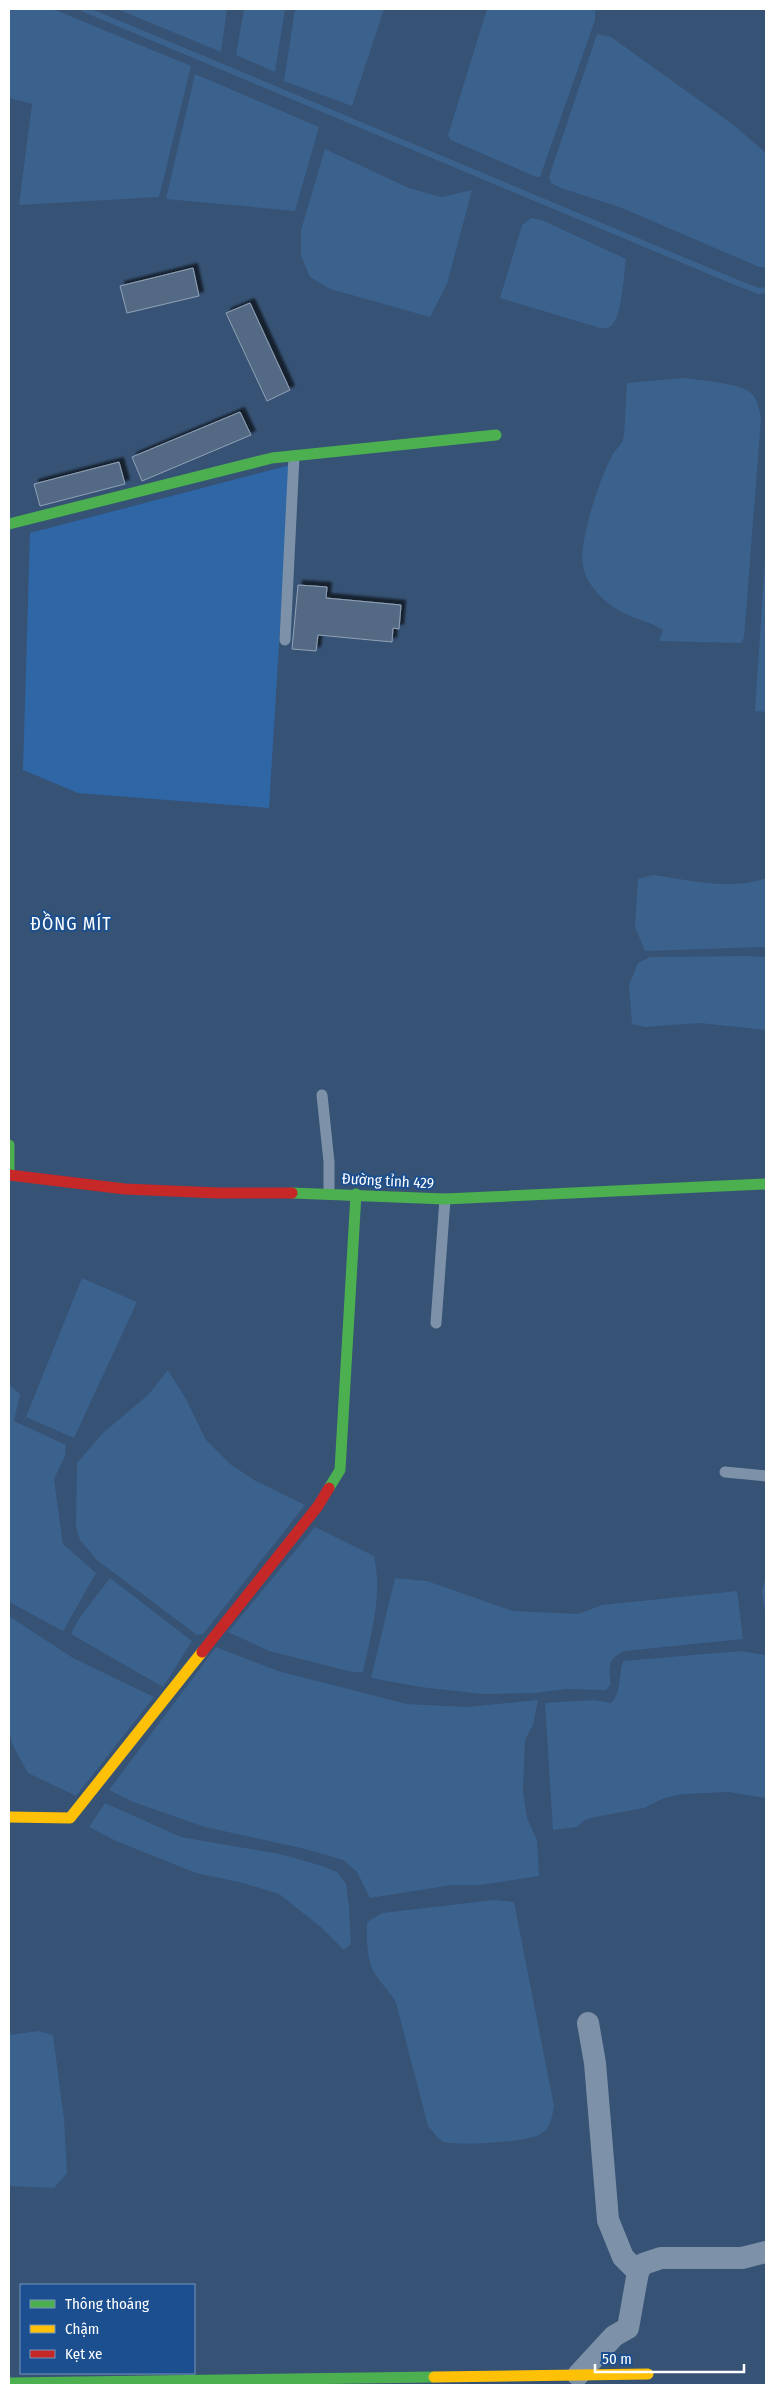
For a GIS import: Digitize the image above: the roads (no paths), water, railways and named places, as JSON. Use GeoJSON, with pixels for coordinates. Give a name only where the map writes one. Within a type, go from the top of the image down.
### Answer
{"type":"FeatureCollection","features":[{"type":"Feature","properties":{"kind":"street"},"geometry":{"type":"LineString","coordinates":[[9,524],[272,458],[496,435]]}},
{"type":"Feature","properties":{"kind":"street"},"geometry":{"type":"LineString","coordinates":[[9,1145],[9,1175]]}},
{"type":"Feature","properties":{"kind":"street","name":"Đường tỉnh 429"},"geometry":{"type":"LineString","coordinates":[[9,1175],[125,1189],[329,1193],[445,1200],[766,1184]]}},
{"type":"Feature","properties":{"kind":"street"},"geometry":{"type":"LineString","coordinates":[[9,1817],[70,1818],[318,1506],[340,1470],[356,1194]]}},
{"type":"Feature","properties":{"kind":"street"},"geometry":{"type":"LineString","coordinates":[[588,2023],[595,2063],[608,2220],[622,2258],[638,2272]]}},
{"type":"Feature","properties":{"kind":"street"},"geometry":{"type":"LineString","coordinates":[[578,2375],[614,2336],[628,2328],[638,2272],[643,2264],[661,2258],[742,2258],[766,2252]]}},
{"type":"Feature","properties":{"kind":"street"},"geometry":{"type":"LineString","coordinates":[[9,2383],[648,2374]]}},
{"type":"Feature","properties":{"kind":"lane"},"geometry":{"type":"LineString","coordinates":[[284,640],[294,456]]}},
{"type":"Feature","properties":{"kind":"lane"},"geometry":{"type":"LineString","coordinates":[[322,1095],[330,1162],[329,1193]]}},
{"type":"Feature","properties":{"kind":"lane"},"geometry":{"type":"LineString","coordinates":[[436,1323],[445,1200]]}},
{"type":"Feature","properties":{"kind":"lane"},"geometry":{"type":"LineString","coordinates":[[725,1472],[766,1476]]}},
{"type":"Feature","properties":{"kind":"waterway"},"geometry":{"type":"LineString","coordinates":[[84,9],[733,281],[759,291],[766,290]]}},
{"type":"Feature","properties":{"kind":"district","name":"ĐỒNG MÍT"},"geometry":{"type":"Point","coordinates":[71,924]}}]}
